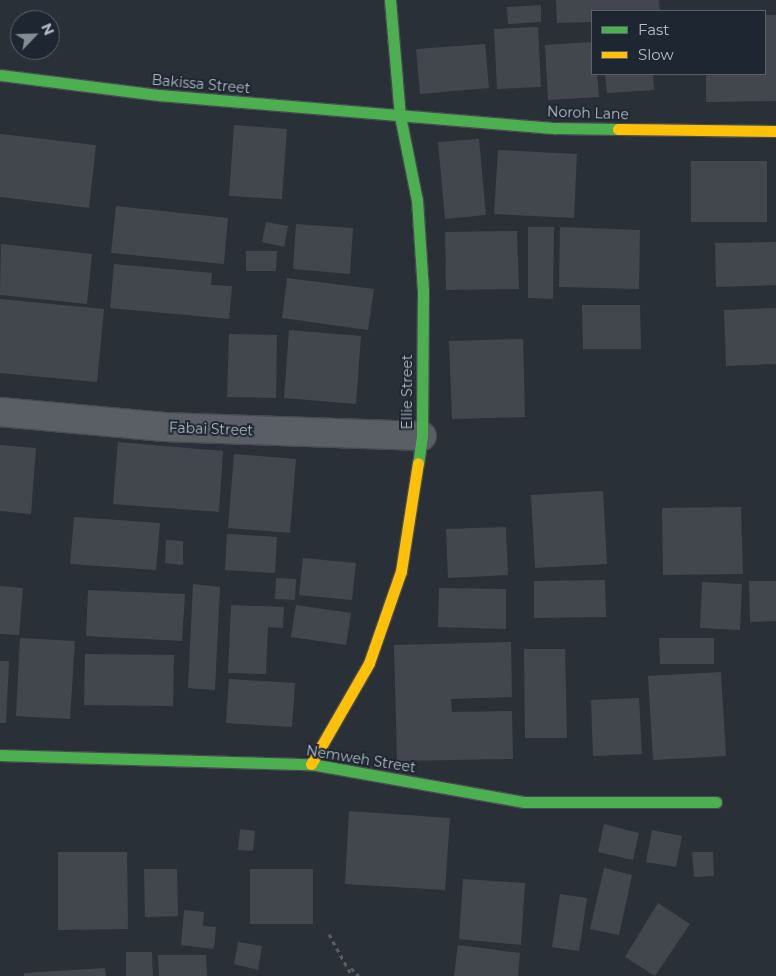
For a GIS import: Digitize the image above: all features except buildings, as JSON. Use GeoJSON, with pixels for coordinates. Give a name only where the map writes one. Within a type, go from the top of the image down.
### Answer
{"type":"FeatureCollection","features":[{"type":"Feature","properties":{"kind":"street","name":"Ellie Street"},"geometry":{"type":"LineString","coordinates":[[312,764],[368,663],[401,571],[422,436],[423,291],[417,200],[400,116],[390,0]]}},
{"type":"Feature","properties":{"kind":"street","name":"Bakissa Street"},"geometry":{"type":"LineString","coordinates":[[0,75],[159,95],[400,116]]}},
{"type":"Feature","properties":{"kind":"street","name":"Noroh Lane"},"geometry":{"type":"LineString","coordinates":[[400,116],[556,128],[776,130]]}},
{"type":"Feature","properties":{"kind":"street","name":"Fabai Street"},"geometry":{"type":"LineString","coordinates":[[0,412],[164,427],[422,436]]}},
{"type":"Feature","properties":{"kind":"street","name":"Nemweh Street"},"geometry":{"type":"LineString","coordinates":[[0,755],[312,764],[525,802],[716,802]]}},
{"type":"Feature","properties":{"kind":"path"},"geometry":{"type":"LineString","coordinates":[[328,934],[350,968],[359,976]]}},
{"type":"Feature","properties":{"kind":"path"},"geometry":{"type":"LineString","coordinates":[[350,968],[352,976]]}},
{"type":"Feature","properties":{"kind":"traffic: fast"},"geometry":{"type":"LineString","coordinates":[[390,0],[400,116],[417,200],[423,291],[422,436],[418,463]]}},
{"type":"Feature","properties":{"kind":"traffic: fast"},"geometry":{"type":"LineString","coordinates":[[0,75],[159,95],[556,128],[618,129]]}},
{"type":"Feature","properties":{"kind":"traffic: fast"},"geometry":{"type":"LineString","coordinates":[[0,755],[311,764],[525,802],[716,802]]}},
{"type":"Feature","properties":{"kind":"traffic: slow"},"geometry":{"type":"LineString","coordinates":[[618,129],[776,131]]}},
{"type":"Feature","properties":{"kind":"traffic: slow"},"geometry":{"type":"LineString","coordinates":[[311,764],[369,663],[401,571],[418,463]]}}]}
